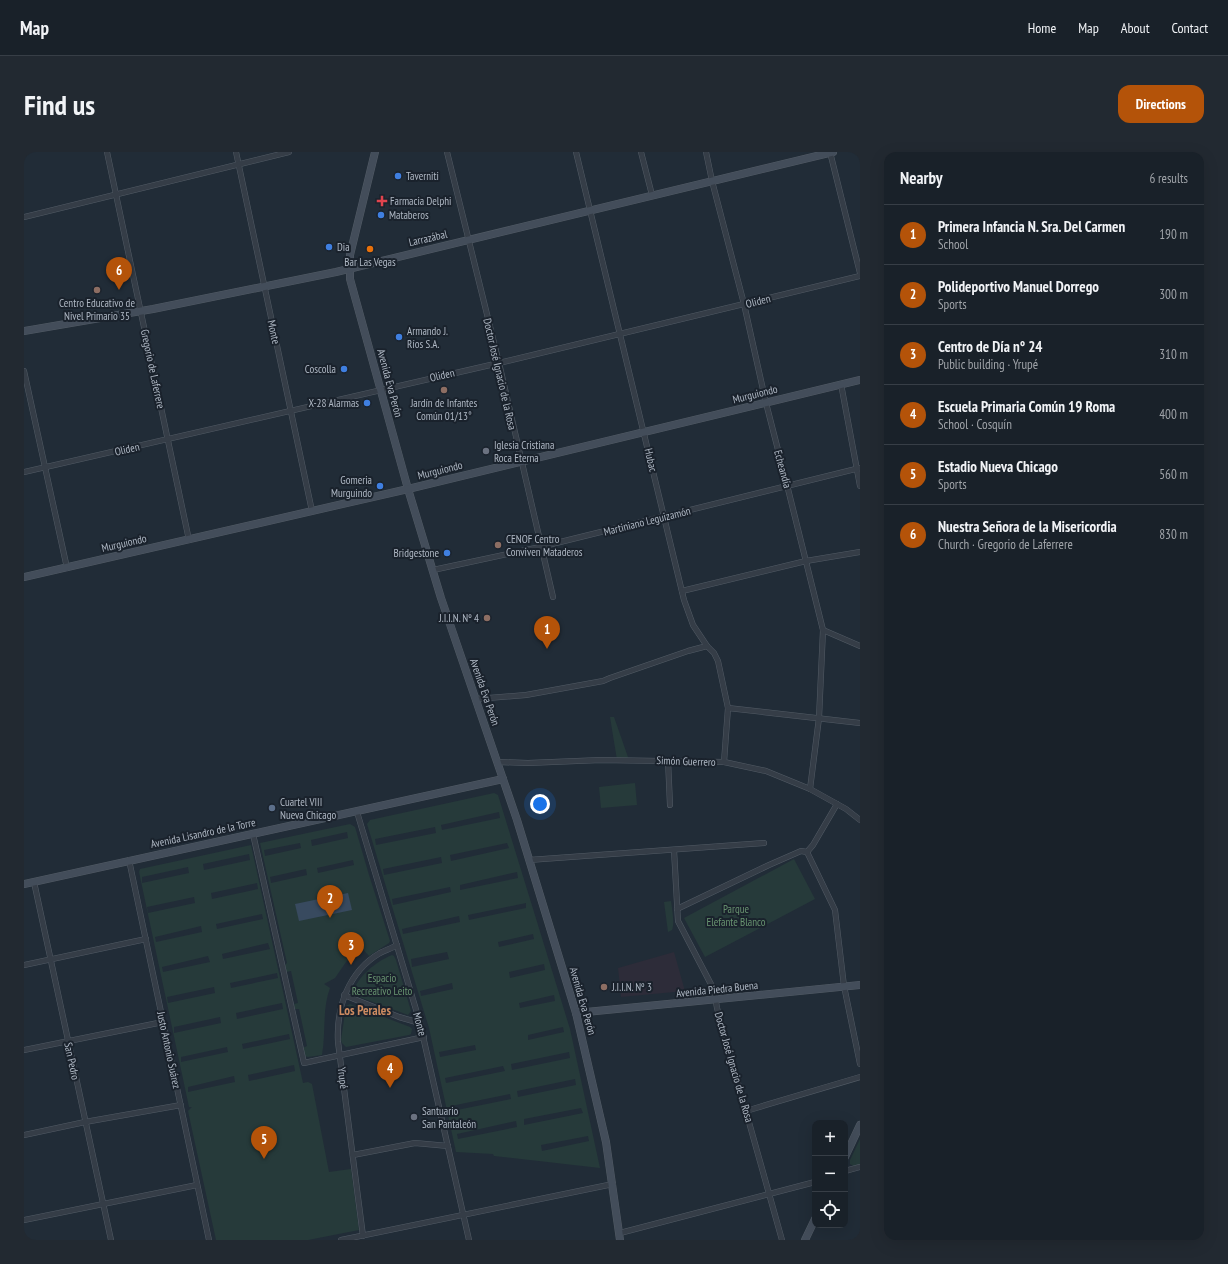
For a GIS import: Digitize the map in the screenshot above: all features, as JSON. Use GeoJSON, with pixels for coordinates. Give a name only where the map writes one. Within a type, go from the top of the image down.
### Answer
{"type":"FeatureCollection","features":[{"type":"Feature","properties":{"kind":"main road","name":"Avenida Eva Perón"},"geometry":{"type":"LineString","coordinates":[[375,152],[350,255],[350,279],[408,489],[451,627],[498,762],[576,1013],[606,1142],[620,1237]]}},
{"type":"Feature","properties":{"kind":"main road","name":"Larrazábal"},"geometry":{"type":"LineString","coordinates":[[24,331],[140,311],[264,287],[468,240],[831,152]]}},
{"type":"Feature","properties":{"kind":"main road","name":"Murguiondo"},"geometry":{"type":"LineString","coordinates":[[24,577],[408,489],[860,380]]}},
{"type":"Feature","properties":{"kind":"main road","name":"Avenida Lisandro de la Torre"},"geometry":{"type":"LineString","coordinates":[[24,884],[503,780]]}},
{"type":"Feature","properties":{"kind":"main road","name":"Avenida Piedra Buena"},"geometry":{"type":"LineString","coordinates":[[576,1013],[860,985]]}},
{"type":"Feature","properties":{"kind":"main road"},"geometry":{"type":"LineString","coordinates":[[845,1156],[860,1125]]}},
{"type":"Feature","properties":{"kind":"main road"},"geometry":{"type":"LineString","coordinates":[[805,1240],[812,1226]]}},
{"type":"Feature","properties":{"kind":"street","name":"Gregorio de Laferrere"},"geometry":{"type":"LineString","coordinates":[[107,152],[189,540]]}},
{"type":"Feature","properties":{"kind":"street","name":"Monte"},"geometry":{"type":"LineString","coordinates":[[236,152],[312,511]]}},
{"type":"Feature","properties":{"kind":"street"},"geometry":{"type":"LineString","coordinates":[[24,217],[289,152]]}},
{"type":"Feature","properties":{"kind":"street","name":"Doctor José Ignacio de la Rosa"},"geometry":{"type":"LineString","coordinates":[[447,152],[499,363],[520,462],[553,597]]}},
{"type":"Feature","properties":{"kind":"street","name":"Hubac"},"geometry":{"type":"LineString","coordinates":[[576,152],[684,600],[693,625],[714,653],[718,661],[728,708],[724,762]]}},
{"type":"Feature","properties":{"kind":"street"},"geometry":{"type":"LineString","coordinates":[[641,152],[652,195]]}},
{"type":"Feature","properties":{"kind":"street","name":"Echeandía"},"geometry":{"type":"LineString","coordinates":[[706,152],[712,181],[744,304],[766,403],[788,485],[823,630],[819,718],[810,789]]}},
{"type":"Feature","properties":{"kind":"street"},"geometry":{"type":"LineString","coordinates":[[831,152],[860,273]]}},
{"type":"Feature","properties":{"kind":"street","name":"Oliden"},"geometry":{"type":"LineString","coordinates":[[24,472],[168,440],[380,389],[499,363],[860,276]]}},
{"type":"Feature","properties":{"kind":"street"},"geometry":{"type":"LineString","coordinates":[[24,371],[67,568]]}},
{"type":"Feature","properties":{"kind":"street"},"geometry":{"type":"LineString","coordinates":[[841,384],[858,468],[860,486]]}},
{"type":"Feature","properties":{"kind":"street","name":"Martiniano Leguizamón"},"geometry":{"type":"LineString","coordinates":[[433,570],[540,547],[858,468]]}},
{"type":"Feature","properties":{"kind":"street"},"geometry":{"type":"LineString","coordinates":[[682,591],[806,561],[860,552]]}},
{"type":"Feature","properties":{"kind":"street"},"geometry":{"type":"LineString","coordinates":[[823,630],[860,646]]}},
{"type":"Feature","properties":{"kind":"street"},"geometry":{"type":"LineString","coordinates":[[476,699],[526,695],[604,681],[681,653],[708,646]]}},
{"type":"Feature","properties":{"kind":"street"},"geometry":{"type":"LineString","coordinates":[[728,708],[860,723]]}},
{"type":"Feature","properties":{"kind":"street","name":"Simón Guerrero"},"geometry":{"type":"LineString","coordinates":[[498,762],[528,763],[601,760],[724,762],[766,771],[810,789],[846,809],[860,820]]}},
{"type":"Feature","properties":{"kind":"street"},"geometry":{"type":"LineString","coordinates":[[668,760],[670,805]]}},
{"type":"Feature","properties":{"kind":"street"},"geometry":{"type":"LineString","coordinates":[[807,852],[813,846],[837,804]]}},
{"type":"Feature","properties":{"kind":"street","name":"Monte"},"geometry":{"type":"LineString","coordinates":[[357,812],[424,1037],[469,1240]]}},
{"type":"Feature","properties":{"kind":"street"},"geometry":{"type":"LineString","coordinates":[[253,834],[304,1063],[424,1037]]}},
{"type":"Feature","properties":{"kind":"street"},"geometry":{"type":"LineString","coordinates":[[529,860],[764,843]]}},
{"type":"Feature","properties":{"kind":"street","name":"Doctor José Ignacio de la Rosa"},"geometry":{"type":"LineString","coordinates":[[674,850],[678,921],[714,990],[717,1008],[782,1240]]}},
{"type":"Feature","properties":{"kind":"street"},"geometry":{"type":"LineString","coordinates":[[677,909],[770,864],[800,851],[807,852]]}},
{"type":"Feature","properties":{"kind":"street"},"geometry":{"type":"LineString","coordinates":[[807,852],[835,910],[844,986],[860,1064]]}},
{"type":"Feature","properties":{"kind":"street","name":"Justo Antonio Suárez"},"geometry":{"type":"LineString","coordinates":[[129,860],[209,1240]]}},
{"type":"Feature","properties":{"kind":"street","name":"San Pedro"},"geometry":{"type":"LineString","coordinates":[[34,882],[102,1204],[111,1240]]}},
{"type":"Feature","properties":{"kind":"street"},"geometry":{"type":"LineString","coordinates":[[24,965],[146,939]]}},
{"type":"Feature","properties":{"kind":"street","name":"Yrupé"},"geometry":{"type":"LineString","coordinates":[[364,1236],[340,1055],[338,1025],[344,995],[351,982],[365,965],[380,953],[397,945]]}},
{"type":"Feature","properties":{"kind":"street"},"geometry":{"type":"LineString","coordinates":[[344,995],[399,1017],[420,1023]]}},
{"type":"Feature","properties":{"kind":"street"},"geometry":{"type":"LineString","coordinates":[[24,1050],[163,1022]]}},
{"type":"Feature","properties":{"kind":"street"},"geometry":{"type":"LineString","coordinates":[[746,1111],[860,1076]]}},
{"type":"Feature","properties":{"kind":"street"},"geometry":{"type":"LineString","coordinates":[[24,1135],[85,1122],[181,1105]]}},
{"type":"Feature","properties":{"kind":"street"},"geometry":{"type":"LineString","coordinates":[[353,1155],[415,1143],[448,1146]]}},
{"type":"Feature","properties":{"kind":"street"},"geometry":{"type":"LineString","coordinates":[[848,1170],[860,1167]]}},
{"type":"Feature","properties":{"kind":"street"},"geometry":{"type":"LineString","coordinates":[[620,1237],[812,1183]]}},
{"type":"Feature","properties":{"kind":"street"},"geometry":{"type":"LineString","coordinates":[[342,1240],[612,1184]]}},
{"type":"Feature","properties":{"kind":"street"},"geometry":{"type":"LineString","coordinates":[[24,1220],[197,1185]]}},
{"type":"Feature","properties":{"kind":"shaded area"},"geometry":{"type":"Polygon","coordinates":[[[674,952],[685,991],[621,997],[618,968],[674,952]]]}},
{"type":"Feature","properties":{"kind":"green space"},"geometry":{"type":"Polygon","coordinates":[[[610,717],[614,717],[629,760],[617,760],[610,717]]]}},
{"type":"Feature","properties":{"kind":"green space"},"geometry":{"type":"Polygon","coordinates":[[[635,783],[637,805],[601,808],[599,787],[635,783]]]}},
{"type":"Feature","properties":{"kind":"green space"},"geometry":{"type":"Polygon","coordinates":[[[494,793],[498,795],[570,1029],[600,1168],[494,1156],[493,1154],[456,1152],[429,1028],[367,824],[370,820],[494,793]],[[499,812],[441,825],[442,830],[500,818],[499,812]],[[435,827],[375,839],[376,845],[436,833],[435,827]],[[507,843],[450,855],[451,861],[509,848],[507,843]],[[441,857],[383,869],[384,875],[442,863],[441,857]],[[517,872],[460,885],[460,890],[518,878],[517,872]],[[450,887],[392,899],[393,905],[451,892],[450,887]],[[526,903],[468,915],[469,920],[526,908],[526,903]],[[459,916],[402,929],[403,934],[460,922],[459,916]],[[533,934],[498,942],[499,947],[534,939],[533,934]],[[447,952],[411,959],[412,967],[449,959],[447,952]],[[544,964],[509,972],[510,978],[545,970],[544,964]],[[452,983],[420,991],[421,996],[453,989],[452,983]],[[554,995],[519,1003],[520,1008],[555,1001],[554,995]],[[563,1027],[528,1035],[528,1040],[564,1032],[563,1027]],[[475,1045],[439,1052],[440,1057],[476,1050],[475,1045]],[[569,1052],[511,1064],[512,1070],[570,1058],[569,1052]],[[503,1066],[445,1078],[446,1083],[505,1071],[503,1066]],[[575,1079],[517,1091],[518,1097],[576,1085],[575,1079]],[[510,1094],[451,1106],[452,1111],[511,1099],[510,1094]],[[581,1108],[524,1119],[524,1125],[583,1113],[581,1108]],[[516,1121],[457,1134],[458,1139],[517,1127],[516,1121]],[[588,1136],[541,1145],[542,1151],[589,1141],[588,1136]]]}},
{"type":"Feature","properties":{"kind":"green space"},"geometry":{"type":"Polygon","coordinates":[[[350,824],[355,827],[390,941],[369,956],[361,947],[346,962],[335,978],[324,984],[330,988],[326,1004],[322,1055],[305,1056],[303,1048],[307,1046],[299,1009],[295,1009],[294,1004],[298,1003],[291,971],[286,972],[285,965],[287,963],[260,843],[350,824]],[[347,832],[311,840],[312,846],[348,838],[347,832]],[[300,843],[264,850],[265,856],[301,848],[300,843]],[[353,860],[317,868],[318,873],[354,865],[353,860]],[[306,869],[270,877],[271,883],[307,875],[306,869]]]}},
{"type":"Feature","properties":{"kind":"green space"},"geometry":{"type":"Polygon","coordinates":[[[251,845],[303,1083],[308,1082],[312,1084],[329,1172],[351,1169],[359,1230],[308,1240],[216,1240],[188,1111],[192,1107],[189,1107],[139,872],[140,869],[251,845]],[[249,854],[203,864],[204,870],[250,860],[249,854]],[[188,867],[142,877],[142,883],[189,873],[188,867]],[[257,883],[211,893],[212,899],[258,889],[257,883]],[[194,897],[147,907],[148,913],[195,903],[194,897]],[[262,914],[216,924],[217,929],[263,919],[262,914]],[[201,926],[155,937],[156,942],[202,932],[201,926]],[[268,943],[222,954],[223,959],[270,949],[268,943]],[[208,956],[162,967],[163,972],[210,962],[208,956]],[[277,973],[230,983],[231,988],[278,978],[277,973]],[[214,987],[167,997],[168,1003],[215,993],[214,987]],[[282,1003],[236,1013],[237,1019],[283,1009],[282,1003]],[[220,1017],[174,1027],[174,1033],[221,1023],[220,1017]],[[289,1034],[242,1044],[243,1049],[290,1039],[289,1034]],[[227,1047],[181,1057],[181,1062],[228,1052],[227,1047]],[[294,1065],[248,1075],[249,1081],[295,1071],[294,1065]],[[234,1076],[188,1087],[188,1092],[235,1082],[234,1076]]]}},
{"type":"Feature","properties":{"kind":"green space","name":"Parque Elefante Blanco"},"geometry":{"type":"Polygon","coordinates":[[[794,859],[815,899],[705,957],[684,918],[794,859]]]}},
{"type":"Feature","properties":{"kind":"green space"},"geometry":{"type":"Polygon","coordinates":[[[671,901],[673,928],[668,932],[664,902],[671,901]]]}},
{"type":"Feature","properties":{"kind":"green space","name":"Espacio Recreativo Leito"},"geometry":{"type":"Polygon","coordinates":[[[392,955],[396,960],[411,1011],[408,1015],[354,995],[353,992],[359,980],[374,965],[392,955]]]}},
{"type":"Feature","properties":{"kind":"green space"},"geometry":{"type":"Polygon","coordinates":[[[350,1004],[410,1027],[412,1029],[411,1034],[346,1047],[341,1040],[346,1006],[350,1004]]]}},
{"type":"Feature","properties":{"kind":"green space"},"geometry":{"type":"Polygon","coordinates":[[[860,1139],[860,1165],[853,1166],[850,1164],[850,1160],[860,1139]]]}},
{"type":"Feature","properties":{"kind":"water"},"geometry":{"type":"Polygon","coordinates":[[[348,893],[352,910],[299,921],[295,904],[348,893]]]}},
{"type":"Feature","properties":{"kind":"place","name":"Taverniti"},"geometry":{"type":"Point","coordinates":[398,176]}},
{"type":"Feature","properties":{"kind":"place","name":"Farmacia Delphi"},"geometry":{"type":"Point","coordinates":[382,201]}},
{"type":"Feature","properties":{"kind":"place","name":"Mataberos"},"geometry":{"type":"Point","coordinates":[381,215]}},
{"type":"Feature","properties":{"kind":"place","name":"Dia"},"geometry":{"type":"Point","coordinates":[329,247]}},
{"type":"Feature","properties":{"kind":"place","name":"Bar Las Vegas"},"geometry":{"type":"Point","coordinates":[370,249]}},
{"type":"Feature","properties":{"kind":"place","name":"Centro Educativo de Nivel Primario 35"},"geometry":{"type":"Point","coordinates":[97,290]}},
{"type":"Feature","properties":{"kind":"place","name":"Nuestra Señora de la Misericordia"},"geometry":{"type":"Point","coordinates":[119,290]}},
{"type":"Feature","properties":{"kind":"place","name":"Armando J. Ríos S.A."},"geometry":{"type":"Point","coordinates":[399,337]}},
{"type":"Feature","properties":{"kind":"place","name":"Coscolla"},"geometry":{"type":"Point","coordinates":[344,369]}},
{"type":"Feature","properties":{"kind":"place","name":"Jardín de Infantes Común 01/13°"},"geometry":{"type":"Point","coordinates":[444,390]}},
{"type":"Feature","properties":{"kind":"place","name":"X-28 Alarmas"},"geometry":{"type":"Point","coordinates":[367,403]}},
{"type":"Feature","properties":{"kind":"place","name":"Iglesia Cristiana Roca Eterna"},"geometry":{"type":"Point","coordinates":[486,451]}},
{"type":"Feature","properties":{"kind":"place","name":"Gomeria Murguindo"},"geometry":{"type":"Point","coordinates":[380,486]}},
{"type":"Feature","properties":{"kind":"place","name":"CENOF Centro Conviven Mataderos"},"geometry":{"type":"Point","coordinates":[498,545]}},
{"type":"Feature","properties":{"kind":"place","name":"Bridgestone"},"geometry":{"type":"Point","coordinates":[447,553]}},
{"type":"Feature","properties":{"kind":"place","name":"J.I.I.N. Nº 4"},"geometry":{"type":"Point","coordinates":[487,618]}},
{"type":"Feature","properties":{"kind":"place","name":"Primera Infancia N. Sra. Del Carmen"},"geometry":{"type":"Point","coordinates":[547,649]}},
{"type":"Feature","properties":{"kind":"place","name":"Cuartel VIII Nueva Chicago"},"geometry":{"type":"Point","coordinates":[272,808]}},
{"type":"Feature","properties":{"kind":"place","name":"Polideportivo Manuel Dorrego"},"geometry":{"type":"Point","coordinates":[330,918]}},
{"type":"Feature","properties":{"kind":"place","name":"Centro de Día n° 24"},"geometry":{"type":"Point","coordinates":[351,965]}},
{"type":"Feature","properties":{"kind":"place","name":"J.I.I.N. Nº 3"},"geometry":{"type":"Point","coordinates":[604,987]}},
{"type":"Feature","properties":{"kind":"place","name":"Escuela Primaria Común 19 Roma"},"geometry":{"type":"Point","coordinates":[390,1088]}},
{"type":"Feature","properties":{"kind":"place","name":"Santuario San Pantaleón"},"geometry":{"type":"Point","coordinates":[414,1117]}},
{"type":"Feature","properties":{"kind":"place","name":"Estadio Nueva Chicago"},"geometry":{"type":"Point","coordinates":[264,1159]}},
{"type":"Feature","properties":{"kind":"district","name":"Los Perales"},"geometry":{"type":"Point","coordinates":[365,1010]}}]}
